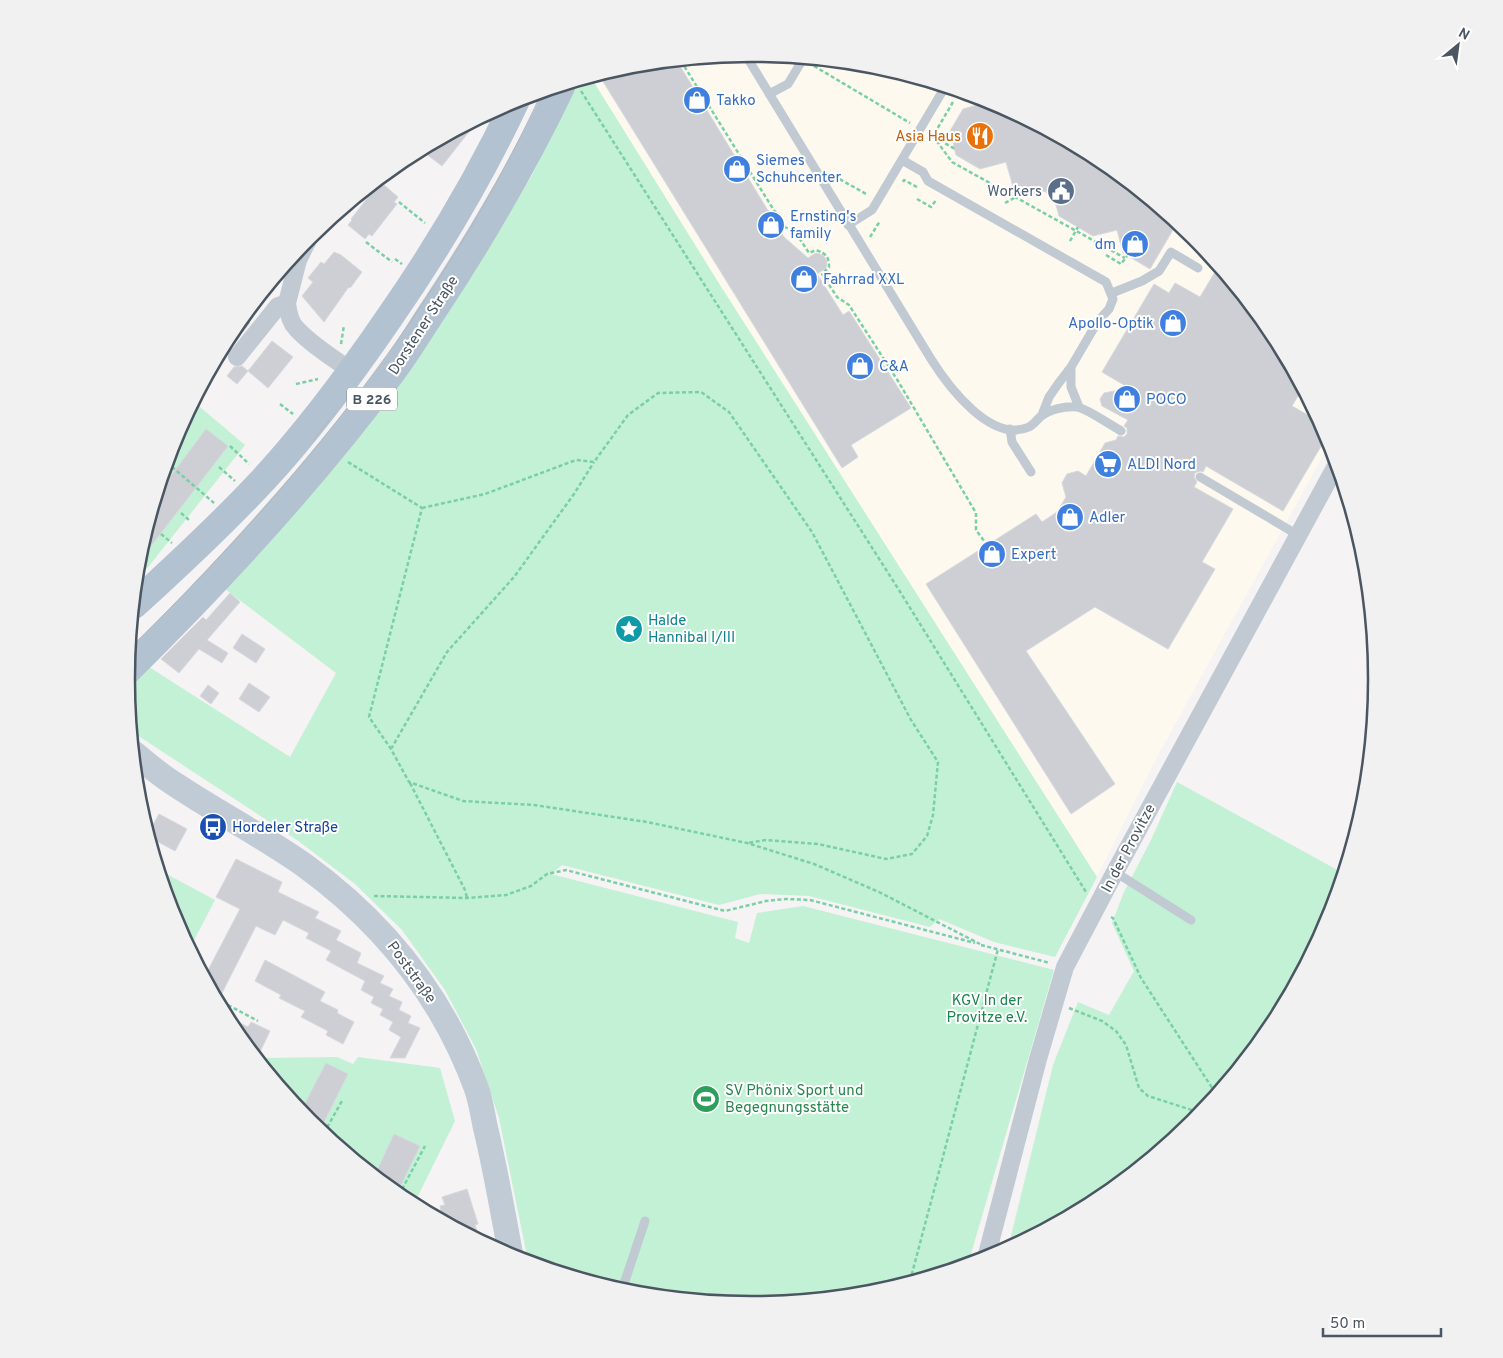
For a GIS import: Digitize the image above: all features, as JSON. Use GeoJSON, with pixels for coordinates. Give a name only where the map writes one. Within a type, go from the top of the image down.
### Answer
{"type":"FeatureCollection","features":[{"type":"Feature","properties":{"kind":"main road","name":"Dorstener Straße"},"geometry":{"type":"LineString","coordinates":[[135,662],[203,594],[270,521],[332,450],[394,370],[498,207],[543,125],[568,91]]}},
{"type":"Feature","properties":{"kind":"main road","name":"Dorstener Straße"},"geometry":{"type":"LineString","coordinates":[[140,599],[228,517],[303,434],[352,372],[418,276],[471,189],[503,115]]}},
{"type":"Feature","properties":{"kind":"street"},"geometry":{"type":"LineString","coordinates":[[297,263],[287,303],[295,328],[352,372]]}},
{"type":"Feature","properties":{"kind":"street"},"geometry":{"type":"LineString","coordinates":[[237,356],[278,306],[287,303]]}},
{"type":"Feature","properties":{"kind":"street","name":"In der Provitze"},"geometry":{"type":"LineString","coordinates":[[989,1248],[1065,967],[1114,872],[1332,473]]}},
{"type":"Feature","properties":{"kind":"street","name":"Poststraße"},"geometry":{"type":"LineString","coordinates":[[140,758],[175,785],[278,847],[306,867],[356,906],[389,940],[415,972],[441,1012],[460,1050],[477,1091],[492,1154],[509,1246]]}},
{"type":"Feature","properties":{"kind":"street","name":"Poststraße"},"geometry":{"type":"LineString","coordinates":[[142,771],[175,785]]}},
{"type":"Feature","properties":{"kind":"lane"},"geometry":{"type":"LineString","coordinates":[[750,62],[848,225],[952,391],[980,416],[1010,429],[1030,426],[1042,415],[1055,409],[1079,407],[1121,431]]}},
{"type":"Feature","properties":{"kind":"lane"},"geometry":{"type":"LineString","coordinates":[[769,94],[788,84],[800,65]]}},
{"type":"Feature","properties":{"kind":"lane"},"geometry":{"type":"LineString","coordinates":[[848,225],[872,210],[942,93]]}},
{"type":"Feature","properties":{"kind":"lane"},"geometry":{"type":"LineString","coordinates":[[902,160],[923,172],[928,180],[1106,282],[1113,299],[1109,310],[1098,321],[1071,367],[1049,398],[1042,415]]}},
{"type":"Feature","properties":{"kind":"lane"},"geometry":{"type":"LineString","coordinates":[[1112,293],[1142,281],[1159,271],[1170,252],[1198,268]]}},
{"type":"Feature","properties":{"kind":"lane"},"geometry":{"type":"LineString","coordinates":[[1071,367],[1071,387],[1079,407]]}},
{"type":"Feature","properties":{"kind":"lane"},"geometry":{"type":"LineString","coordinates":[[1010,429],[1012,442],[1031,472]]}},
{"type":"Feature","properties":{"kind":"lane"},"geometry":{"type":"LineString","coordinates":[[1200,478],[1298,535]]}},
{"type":"Feature","properties":{"kind":"lane"},"geometry":{"type":"LineString","coordinates":[[1114,872],[1191,920]]}},
{"type":"Feature","properties":{"kind":"lane"},"geometry":{"type":"LineString","coordinates":[[625,1282],[645,1221]]}},
{"type":"Feature","properties":{"kind":"path"},"geometry":{"type":"LineString","coordinates":[[815,66],[955,149]]}},
{"type":"Feature","properties":{"kind":"path"},"geometry":{"type":"LineString","coordinates":[[685,67],[785,227],[796,233],[809,253],[814,255]]}},
{"type":"Feature","properties":{"kind":"path"},"geometry":{"type":"LineString","coordinates":[[571,90],[899,590],[1096,907],[1113,918],[1142,978],[1212,1088]]}},
{"type":"Feature","properties":{"kind":"path"},"geometry":{"type":"LineString","coordinates":[[933,136],[953,96]]}},
{"type":"Feature","properties":{"kind":"path"},"geometry":{"type":"LineString","coordinates":[[933,136],[952,162],[1075,231],[1126,257],[1121,264],[1106,256]]}},
{"type":"Feature","properties":{"kind":"path"},"geometry":{"type":"LineString","coordinates":[[817,173],[830,166],[832,175],[868,196],[873,188]]}},
{"type":"Feature","properties":{"kind":"path"},"geometry":{"type":"LineString","coordinates":[[900,186],[904,180],[922,190]]}},
{"type":"Feature","properties":{"kind":"path"},"geometry":{"type":"LineString","coordinates":[[1005,203],[1016,198],[1019,192]]}},
{"type":"Feature","properties":{"kind":"path"},"geometry":{"type":"LineString","coordinates":[[917,199],[931,207],[936,199],[944,203]]}},
{"type":"Feature","properties":{"kind":"path"},"geometry":{"type":"LineString","coordinates":[[399,202],[442,237]]}},
{"type":"Feature","properties":{"kind":"path"},"geometry":{"type":"LineString","coordinates":[[869,243],[870,237],[883,215]]}},
{"type":"Feature","properties":{"kind":"path"},"geometry":{"type":"LineString","coordinates":[[1070,241],[1078,227]]}},
{"type":"Feature","properties":{"kind":"path"},"geometry":{"type":"LineString","coordinates":[[366,242],[392,262]]}},
{"type":"Feature","properties":{"kind":"path"},"geometry":{"type":"LineString","coordinates":[[809,253],[816,250],[829,257],[829,267],[822,274],[837,297],[849,305],[898,381],[976,513],[976,530],[987,545]]}},
{"type":"Feature","properties":{"kind":"path"},"geometry":{"type":"LineString","coordinates":[[392,749],[447,652],[514,577],[628,416],[658,393],[701,392],[729,412],[812,532],[911,720],[938,762],[933,815],[927,836],[912,854],[886,859],[818,844],[766,840],[746,843]]}},
{"type":"Feature","properties":{"kind":"path"},"geometry":{"type":"LineString","coordinates":[[230,446],[265,477]]}},
{"type":"Feature","properties":{"kind":"path"},"geometry":{"type":"LineString","coordinates":[[332,450],[422,508],[486,494],[576,460],[594,462]]}},
{"type":"Feature","properties":{"kind":"path"},"geometry":{"type":"LineString","coordinates":[[172,469],[207,496]]}},
{"type":"Feature","properties":{"kind":"path"},"geometry":{"type":"LineString","coordinates":[[422,508],[369,717],[392,749],[465,890],[467,898]]}},
{"type":"Feature","properties":{"kind":"path"},"geometry":{"type":"LineString","coordinates":[[181,513],[189,520]]}},
{"type":"Feature","properties":{"kind":"path"},"geometry":{"type":"LineString","coordinates":[[161,534],[172,544]]}},
{"type":"Feature","properties":{"kind":"path"},"geometry":{"type":"LineString","coordinates":[[409,782],[463,801],[543,807],[647,822],[746,843],[822,868],[879,892],[980,944]]}},
{"type":"Feature","properties":{"kind":"path"},"geometry":{"type":"LineString","coordinates":[[356,906],[370,896],[467,898],[506,895],[531,886],[547,874],[566,870],[725,911],[766,901],[786,899],[810,900],[1065,967]]}},
{"type":"Feature","properties":{"kind":"path"},"geometry":{"type":"LineString","coordinates":[[912,1274],[998,949]]}},
{"type":"Feature","properties":{"kind":"path"},"geometry":{"type":"LineString","coordinates":[[1054,1003],[1102,1021],[1116,1031],[1126,1045],[1139,1088],[1148,1096],[1191,1111]]}},
{"type":"Feature","properties":{"kind":"path"},"geometry":{"type":"LineString","coordinates":[[231,1009],[258,1021]]}},
{"type":"Feature","properties":{"kind":"path"},"geometry":{"type":"LineString","coordinates":[[328,1126],[343,1099]]}},
{"type":"Feature","properties":{"kind":"path"},"geometry":{"type":"LineString","coordinates":[[403,1188],[425,1146]]}},
{"type":"Feature","properties":{"kind":"shaded area"},"geometry":{"type":"Polygon","coordinates":[[[752,62],[832,68],[872,74],[950,95],[987,109],[1060,145],[1094,166],[1127,190],[1158,215],[1187,243],[1241,304],[1264,336],[1304,406],[1325,453],[1157,757],[1097,877],[720,285],[595,84],[631,74],[671,68],[752,62]]]}},
{"type":"Feature","properties":{"kind":"green space","name":"KGV In der Provitze e.V."},"geometry":{"type":"Polygon","coordinates":[[[595,83],[720,285],[1097,877],[1055,957],[994,942],[939,919],[930,927],[809,896],[760,894],[719,905],[562,865],[551,874],[738,922],[735,938],[749,943],[757,913],[803,906],[1054,970],[971,1255],[950,1263],[872,1284],[792,1294],[752,1296],[711,1294],[631,1284],[553,1263],[526,1253],[499,1118],[476,1049],[445,990],[402,930],[355,884],[297,840],[138,735],[135,680],[149,667],[290,757],[336,673],[225,589],[347,452],[407,375],[471,276],[532,175],[574,89],[595,83]]]}},
{"type":"Feature","properties":{"kind":"green space"},"geometry":{"type":"Polygon","coordinates":[[[199,406],[245,445],[145,570],[156,519],[182,443],[199,406]]]}},
{"type":"Feature","properties":{"kind":"green space"},"geometry":{"type":"Polygon","coordinates":[[[1177,782],[1337,870],[1321,915],[1285,987],[1264,1022],[1215,1085],[1158,1143],[1127,1168],[1094,1192],[1060,1213],[1010,1238],[1053,1065],[1078,1002],[1109,1015],[1134,971],[1112,923],[1124,892],[1151,840],[1177,782]]]}},
{"type":"Feature","properties":{"kind":"green space"},"geometry":{"type":"Polygon","coordinates":[[[167,874],[215,900],[194,941],[167,874]]]}},
{"type":"Feature","properties":{"kind":"green space"},"geometry":{"type":"Polygon","coordinates":[[[337,1057],[353,1064],[358,1057],[440,1068],[455,1121],[417,1197],[345,1143],[316,1115],[265,1058],[337,1057]]]}},
{"type":"Feature","properties":{"kind":"building"},"geometry":{"type":"Polygon","coordinates":[[[681,67],[784,237],[808,258],[816,253],[823,255],[827,261],[826,268],[817,274],[843,315],[849,311],[911,408],[851,445],[858,457],[842,468],[603,81],[631,74],[681,67]]]}},
{"type":"Feature","properties":{"kind":"building"},"geometry":{"type":"Polygon","coordinates":[[[977,105],[1024,126],[1060,145],[1094,166],[1158,215],[1173,230],[1150,269],[1123,253],[1117,230],[1093,236],[1059,216],[1054,198],[1044,191],[1024,195],[1014,190],[1006,162],[980,169],[956,155],[950,131],[963,109],[977,105]]]}},
{"type":"Feature","properties":{"kind":"building"},"geometry":{"type":"Polygon","coordinates":[[[470,131],[442,166],[427,155],[470,131]]]}},
{"type":"Feature","properties":{"kind":"building"},"geometry":{"type":"Polygon","coordinates":[[[383,185],[398,197],[394,202],[397,204],[372,236],[369,234],[365,239],[348,225],[370,195],[383,185]]]}},
{"type":"Feature","properties":{"kind":"building"},"geometry":{"type":"Polygon","coordinates":[[[334,252],[341,255],[362,272],[324,322],[302,296],[313,282],[308,278],[321,262],[324,264],[334,252]]]}},
{"type":"Feature","properties":{"kind":"building"},"geometry":{"type":"Polygon","coordinates":[[[1215,273],[1241,304],[1264,336],[1298,395],[1292,406],[1308,415],[1322,445],[1283,511],[1206,466],[1203,472],[1195,473],[1194,477],[1197,482],[1194,487],[1233,509],[1202,562],[1215,569],[1168,649],[1095,607],[1026,651],[1115,784],[1071,814],[926,584],[1036,514],[1042,522],[1057,512],[1066,497],[1062,483],[1067,474],[1078,471],[1086,476],[1105,443],[1116,440],[1118,436],[1124,437],[1127,434],[1127,428],[1124,426],[1128,420],[1102,406],[1100,399],[1104,393],[1129,388],[1102,372],[1154,284],[1169,293],[1175,283],[1200,297],[1215,273]]]}},
{"type":"Feature","properties":{"kind":"building"},"geometry":{"type":"Polygon","coordinates":[[[272,341],[293,357],[268,388],[248,371],[272,341]]]}},
{"type":"Feature","properties":{"kind":"building"},"geometry":{"type":"Polygon","coordinates":[[[242,366],[248,371],[237,384],[227,376],[234,367],[242,366]]]}},
{"type":"Feature","properties":{"kind":"building"},"geometry":{"type":"Polygon","coordinates":[[[206,429],[228,446],[149,548],[156,519],[169,478],[206,429]]]}},
{"type":"Feature","properties":{"kind":"building"},"geometry":{"type":"Polygon","coordinates":[[[230,593],[240,602],[207,640],[228,653],[222,663],[199,649],[179,673],[161,659],[203,617],[206,620],[230,593]]]}},
{"type":"Feature","properties":{"kind":"building"},"geometry":{"type":"Polygon","coordinates":[[[242,634],[265,649],[256,663],[233,648],[242,634]]]}},
{"type":"Feature","properties":{"kind":"building"},"geometry":{"type":"Polygon","coordinates":[[[249,683],[270,697],[259,712],[239,699],[249,683]]]}},
{"type":"Feature","properties":{"kind":"building"},"geometry":{"type":"Polygon","coordinates":[[[208,685],[219,693],[211,704],[200,696],[208,685]]]}},
{"type":"Feature","properties":{"kind":"building"},"geometry":{"type":"Polygon","coordinates":[[[159,814],[187,829],[175,851],[157,841],[153,825],[159,814]]]}},
{"type":"Feature","properties":{"kind":"building"},"geometry":{"type":"Polygon","coordinates":[[[236,859],[282,882],[278,892],[319,912],[315,918],[341,931],[336,940],[361,953],[357,963],[384,976],[380,983],[393,989],[389,996],[402,1002],[399,1010],[411,1016],[408,1023],[420,1028],[405,1058],[390,1058],[401,1037],[389,1030],[393,1022],[380,1015],[383,1009],[371,1003],[374,997],[361,990],[365,981],[326,960],[331,951],[306,938],[309,933],[283,920],[275,935],[256,926],[222,993],[208,969],[240,909],[216,897],[236,859]]]}},
{"type":"Feature","properties":{"kind":"building"},"geometry":{"type":"Polygon","coordinates":[[[265,960],[325,992],[320,1001],[338,1010],[337,1013],[354,1022],[343,1044],[326,1035],[328,1031],[301,1017],[305,1011],[279,998],[281,995],[255,981],[265,960]]]}},
{"type":"Feature","properties":{"kind":"building"},"geometry":{"type":"Polygon","coordinates":[[[251,1022],[270,1031],[260,1052],[240,1023],[248,1027],[251,1022]]]}},
{"type":"Feature","properties":{"kind":"building"},"geometry":{"type":"Polygon","coordinates":[[[326,1063],[348,1074],[324,1122],[305,1103],[326,1063]]]}},
{"type":"Feature","properties":{"kind":"building"},"geometry":{"type":"Polygon","coordinates":[[[394,1134],[420,1146],[401,1185],[378,1169],[394,1134]]]}},
{"type":"Feature","properties":{"kind":"building"},"geometry":{"type":"Polygon","coordinates":[[[467,1189],[478,1224],[475,1225],[477,1231],[441,1212],[440,1206],[445,1205],[442,1197],[467,1189]]]}},
{"type":"Feature","properties":{"kind":"tram line"},"geometry":{"type":"LineString","coordinates":[[136,642],[250,524],[307,458],[361,390],[412,319],[460,246],[503,170],[538,101]]}},
{"type":"Feature","properties":{"kind":"tram line"},"geometry":{"type":"LineString","coordinates":[[313,440],[335,413]]}},
{"type":"Feature","properties":{"kind":"place","name":"Takko"},"geometry":{"type":"Point","coordinates":[697,100]}},
{"type":"Feature","properties":{"kind":"place","name":"Asia Haus"},"geometry":{"type":"Point","coordinates":[980,136]}},
{"type":"Feature","properties":{"kind":"place","name":"Siemes Schuhcenter"},"geometry":{"type":"Point","coordinates":[737,169]}},
{"type":"Feature","properties":{"kind":"place","name":"Workers"},"geometry":{"type":"Point","coordinates":[1061,191]}},
{"type":"Feature","properties":{"kind":"place","name":"Ernsting's family"},"geometry":{"type":"Point","coordinates":[771,225]}},
{"type":"Feature","properties":{"kind":"place","name":"dm"},"geometry":{"type":"Point","coordinates":[1135,244]}},
{"type":"Feature","properties":{"kind":"place","name":"Fahrrad XXL"},"geometry":{"type":"Point","coordinates":[804,279]}},
{"type":"Feature","properties":{"kind":"place","name":"Apollo-Optik"},"geometry":{"type":"Point","coordinates":[1173,323]}},
{"type":"Feature","properties":{"kind":"place","name":"C&A"},"geometry":{"type":"Point","coordinates":[860,366]}},
{"type":"Feature","properties":{"kind":"place","name":"POCO"},"geometry":{"type":"Point","coordinates":[1127,399]}},
{"type":"Feature","properties":{"kind":"place","name":"ALDI Nord"},"geometry":{"type":"Point","coordinates":[1108,464]}},
{"type":"Feature","properties":{"kind":"place","name":"Adler"},"geometry":{"type":"Point","coordinates":[1070,517]}},
{"type":"Feature","properties":{"kind":"place","name":"Expert"},"geometry":{"type":"Point","coordinates":[992,554]}},
{"type":"Feature","properties":{"kind":"place","name":"Halde Hannibal I/III"},"geometry":{"type":"Point","coordinates":[629,629]}},
{"type":"Feature","properties":{"kind":"place","name":"Hordeler Straße"},"geometry":{"type":"Point","coordinates":[213,827]}},
{"type":"Feature","properties":{"kind":"place","name":"SV Phönix Sport und Begegnungsstätte"},"geometry":{"type":"Point","coordinates":[706,1099]}}]}
